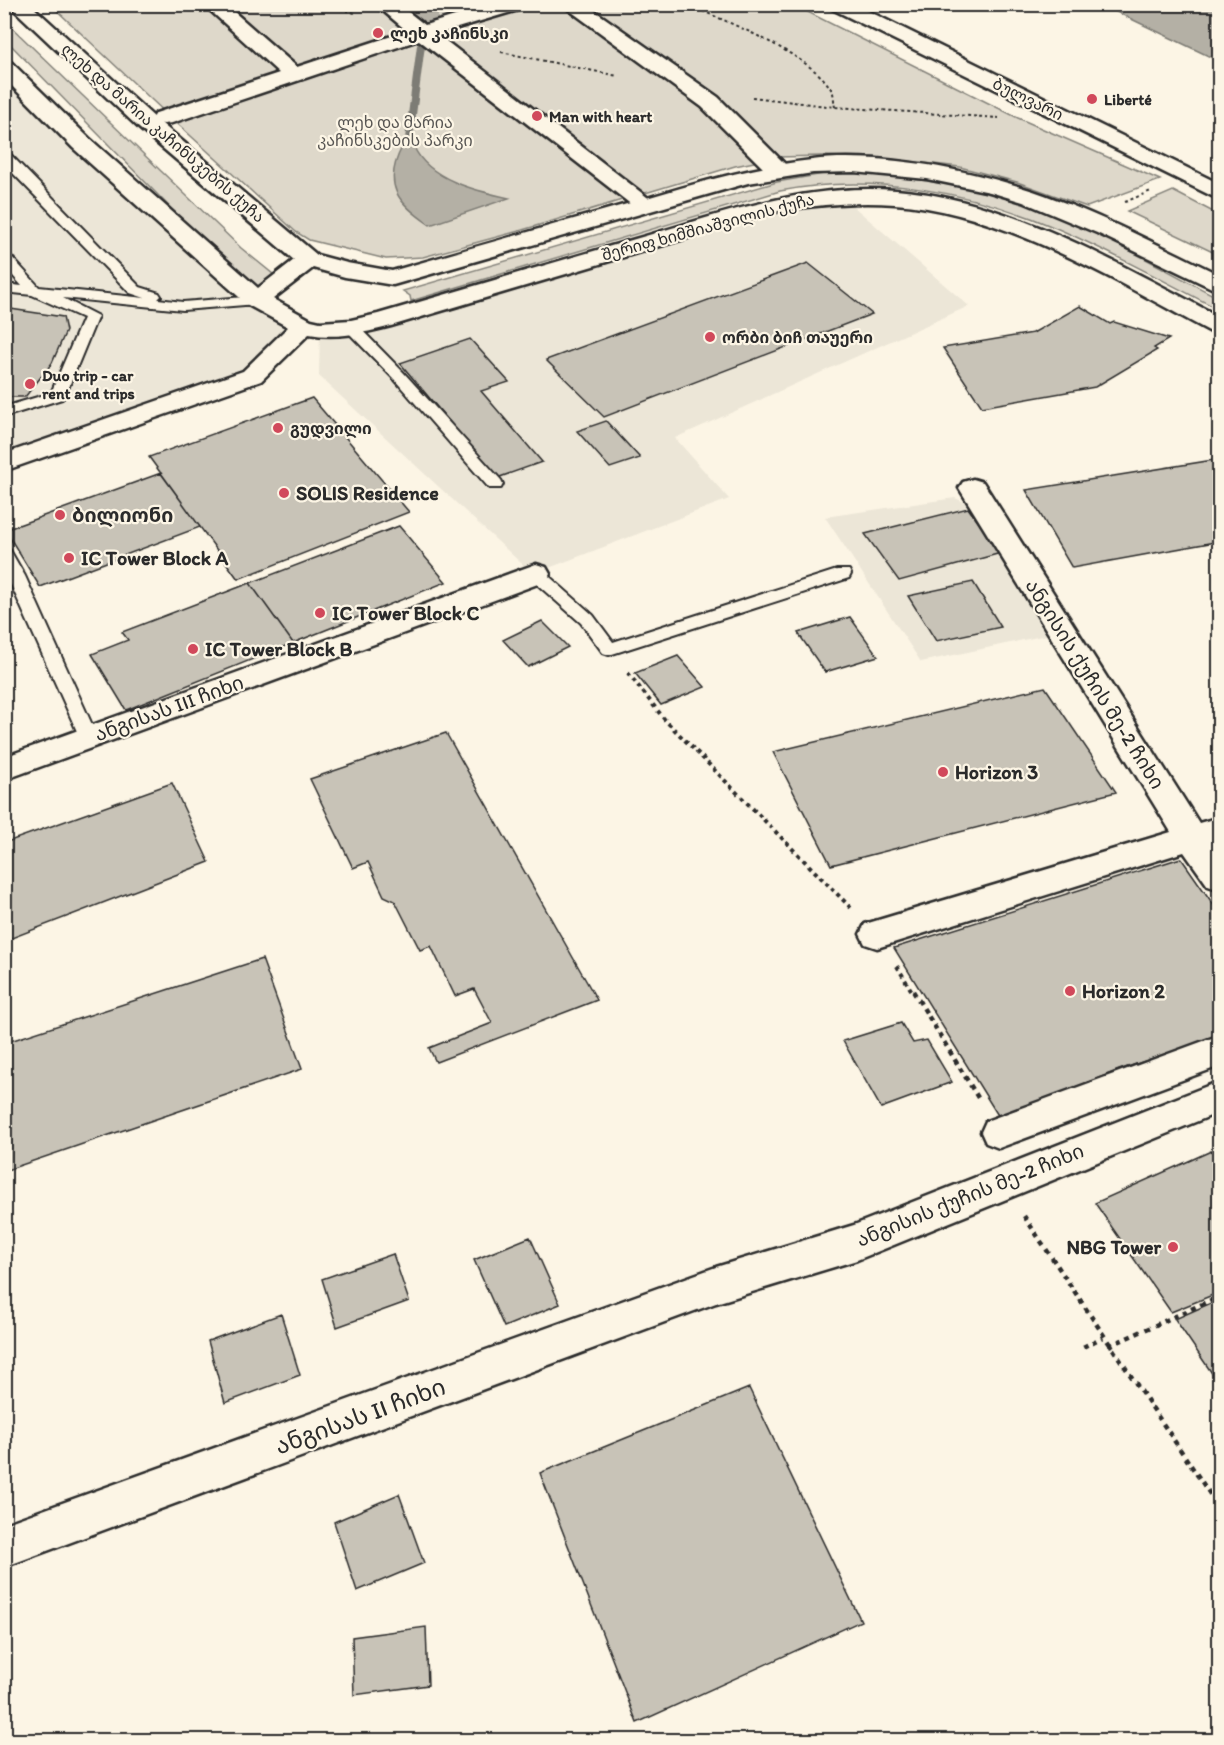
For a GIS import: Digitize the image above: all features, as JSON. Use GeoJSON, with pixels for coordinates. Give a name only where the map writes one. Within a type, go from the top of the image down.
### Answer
{"type":"FeatureCollection","features":[{"type":"Feature","properties":{"kind":"street","name":"ლეხ და მარია კაჩინსკების ქუჩა"},"geometry":{"type":"LineString","coordinates":[[18,4],[147,123],[309,260]]}},
{"type":"Feature","properties":{"kind":"street"},"geometry":{"type":"LineString","coordinates":[[213,4],[292,74]]}},
{"type":"Feature","properties":{"kind":"street"},"geometry":{"type":"LineString","coordinates":[[385,4],[645,204]]}},
{"type":"Feature","properties":{"kind":"street"},"geometry":{"type":"LineString","coordinates":[[164,118],[292,74],[518,4]]}},
{"type":"Feature","properties":{"kind":"street"},"geometry":{"type":"LineString","coordinates":[[571,4],[702,96],[778,170]]}},
{"type":"Feature","properties":{"kind":"street","name":"ბულვარი"},"geometry":{"type":"LineString","coordinates":[[837,4],[1220,193]]}},
{"type":"Feature","properties":{"kind":"street"},"geometry":{"type":"LineString","coordinates":[[4,66],[81,143],[257,300],[309,260]]}},
{"type":"Feature","properties":{"kind":"street","name":"შერიფ ხიმშიაშვილის ქუჩა"},"geometry":{"type":"LineString","coordinates":[[309,260],[345,270],[393,278],[645,204],[778,170],[854,165],[927,172],[1031,197],[1085,219],[1220,285]]}},
{"type":"Feature","properties":{"kind":"street","name":"შერიფ ხიმშიაშვილის ქუჩა"},"geometry":{"type":"LineString","coordinates":[[257,300],[304,326],[320,329],[351,327],[382,321],[779,204],[828,195],[869,194],[926,200],[1002,221],[1061,244],[1220,327]]}},
{"type":"Feature","properties":{"kind":"street"},"geometry":{"type":"LineString","coordinates":[[382,321],[395,305],[393,278]]}},
{"type":"Feature","properties":{"kind":"street"},"geometry":{"type":"LineString","coordinates":[[4,463],[252,376],[304,326]]}},
{"type":"Feature","properties":{"kind":"street","name":"ანგისის ქუჩის მე-2 ჩიხი"},"geometry":{"type":"LineString","coordinates":[[973,489],[1205,833],[1220,877]]}},
{"type":"Feature","properties":{"kind":"street","name":"ანგისას III ჩიხი"},"geometry":{"type":"LineString","coordinates":[[4,769],[536,574]]}},
{"type":"Feature","properties":{"kind":"street"},"geometry":{"type":"LineString","coordinates":[[877,934],[1205,833]]}},
{"type":"Feature","properties":{"kind":"street"},"geometry":{"type":"LineString","coordinates":[[999,1132],[1220,1050]]}},
{"type":"Feature","properties":{"kind":"street","name":"ანგისის ქუჩის მე-2 ჩიხი"},"geometry":{"type":"LineString","coordinates":[[716,1285],[857,1242],[1018,1183],[1220,1096]]}},
{"type":"Feature","properties":{"kind":"street","name":"ანგისას II ჩიხი"},"geometry":{"type":"LineString","coordinates":[[4,1546],[716,1285]]}},
{"type":"Feature","properties":{"kind":"lane"},"geometry":{"type":"LineString","coordinates":[[4,156],[135,290],[183,306]]}},
{"type":"Feature","properties":{"kind":"lane"},"geometry":{"type":"LineString","coordinates":[[4,257],[35,291],[91,316],[57,396],[4,412]]}},
{"type":"Feature","properties":{"kind":"lane"},"geometry":{"type":"LineString","coordinates":[[4,288],[183,306],[257,300]]}},
{"type":"Feature","properties":{"kind":"lane"},"geometry":{"type":"LineString","coordinates":[[351,327],[399,376],[495,484]]}},
{"type":"Feature","properties":{"kind":"lane"},"geometry":{"type":"LineString","coordinates":[[4,554],[10,578],[89,738]]}},
{"type":"Feature","properties":{"kind":"lane"},"geometry":{"type":"LineString","coordinates":[[536,574],[587,619],[609,650],[843,573]]}},
{"type":"Feature","properties":{"kind":"path"},"geometry":{"type":"LineString","coordinates":[[686,4],[789,54],[811,70],[832,91],[835,108]]}},
{"type":"Feature","properties":{"kind":"path"},"geometry":{"type":"LineString","coordinates":[[1085,219],[1185,176]]}},
{"type":"Feature","properties":{"kind":"path"},"geometry":{"type":"LineString","coordinates":[[609,650],[665,720],[877,934],[999,1132]]}},
{"type":"Feature","properties":{"kind":"path"},"geometry":{"type":"LineString","coordinates":[[1018,1183],[1103,1337],[1220,1509]]}},
{"type":"Feature","properties":{"kind":"path"},"geometry":{"type":"LineString","coordinates":[[1109,1346],[1220,1296]]}},
{"type":"Feature","properties":{"kind":"path"},"geometry":{"type":"LineString","coordinates":[[1083,1347],[1103,1337]]}},
{"type":"Feature","properties":{"kind":"shaded area"},"geometry":{"type":"Polygon","coordinates":[[[1102,5],[1219,5],[1219,61],[1102,5]]]}},
{"type":"Feature","properties":{"kind":"shaded area"},"geometry":{"type":"Polygon","coordinates":[[[4,66],[81,143],[304,326],[252,376],[4,463],[4,66]]]}},
{"type":"Feature","properties":{"kind":"shaded area"},"geometry":{"type":"Polygon","coordinates":[[[402,147],[414,147],[421,158],[442,176],[483,192],[509,198],[430,225],[402,201],[394,183],[393,173],[396,161],[402,147]]]}},
{"type":"Feature","properties":{"kind":"shaded area"},"geometry":{"type":"Polygon","coordinates":[[[839,194],[969,306],[675,438],[729,499],[533,574],[319,376],[320,329],[340,328],[839,194]]]}},
{"type":"Feature","properties":{"kind":"shaded area"},"geometry":{"type":"Polygon","coordinates":[[[955,498],[976,507],[1056,633],[921,662],[825,517],[955,498]]]}},
{"type":"Feature","properties":{"kind":"green space","name":"ლეხ და მარია კაჩინსკების პარკი"},"geometry":{"type":"Polygon","coordinates":[[[51,5],[794,5],[1018,118],[1160,180],[1087,207],[1017,182],[960,167],[872,157],[778,157],[735,166],[519,231],[423,257],[386,259],[309,240],[296,232],[51,5]]]}},
{"type":"Feature","properties":{"kind":"green space"},"geometry":{"type":"Polygon","coordinates":[[[4,20],[241,248],[279,279],[254,293],[5,39],[4,20]]]}},
{"type":"Feature","properties":{"kind":"green space"},"geometry":{"type":"Polygon","coordinates":[[[835,172],[890,176],[970,189],[1049,212],[1114,242],[1219,298],[1220,310],[1098,247],[1023,215],[955,195],[885,185],[849,184],[780,191],[411,301],[410,296],[403,291],[777,182],[835,172]]]}},
{"type":"Feature","properties":{"kind":"green space"},"geometry":{"type":"Polygon","coordinates":[[[1173,191],[1219,215],[1219,255],[1127,211],[1173,191]]]}},
{"type":"Feature","properties":{"kind":"building","name":"ორბი ბიჩ თაუერი"},"geometry":{"type":"Polygon","coordinates":[[[808,263],[872,314],[604,417],[546,360],[808,263]]]}},
{"type":"Feature","properties":{"kind":"building"},"geometry":{"type":"Polygon","coordinates":[[[1080,306],[1110,324],[1114,322],[1169,339],[1154,348],[1157,350],[1095,387],[982,407],[943,348],[1033,333],[1080,306]]]}},
{"type":"Feature","properties":{"kind":"building"},"geometry":{"type":"Polygon","coordinates":[[[4,308],[63,317],[66,331],[52,363],[25,397],[4,397],[4,308]]]}},
{"type":"Feature","properties":{"kind":"building"},"geometry":{"type":"Polygon","coordinates":[[[4,308],[63,317],[66,331],[52,363],[25,397],[4,397],[4,308]]]}},
{"type":"Feature","properties":{"kind":"building"},"geometry":{"type":"Polygon","coordinates":[[[470,339],[509,382],[481,391],[542,462],[497,478],[400,363],[470,339]]]}},
{"type":"Feature","properties":{"kind":"building","name":"SOLIS Residence"},"geometry":{"type":"Polygon","coordinates":[[[312,398],[409,512],[238,579],[149,457],[312,398]]]}},
{"type":"Feature","properties":{"kind":"building"},"geometry":{"type":"Polygon","coordinates":[[[606,421],[640,458],[610,468],[577,431],[606,421]]]}},
{"type":"Feature","properties":{"kind":"building"},"geometry":{"type":"Polygon","coordinates":[[[1220,459],[1220,541],[1072,568],[1026,490],[1220,459]]]}},
{"type":"Feature","properties":{"kind":"building","name":"IC Tower Block A"},"geometry":{"type":"Polygon","coordinates":[[[161,473],[200,527],[40,587],[5,530],[161,473]]]}},
{"type":"Feature","properties":{"kind":"building"},"geometry":{"type":"Polygon","coordinates":[[[968,508],[1001,553],[899,581],[865,534],[968,508]]]}},
{"type":"Feature","properties":{"kind":"building","name":"IC Tower Block C"},"geometry":{"type":"Polygon","coordinates":[[[399,526],[446,582],[293,643],[250,583],[399,526]]]}},
{"type":"Feature","properties":{"kind":"building"},"geometry":{"type":"Polygon","coordinates":[[[973,582],[1001,627],[936,641],[908,596],[973,582]]]}},
{"type":"Feature","properties":{"kind":"building","name":"IC Tower Block B"},"geometry":{"type":"Polygon","coordinates":[[[250,583],[293,643],[126,710],[92,654],[128,640],[122,632],[250,583]]]}},
{"type":"Feature","properties":{"kind":"building"},"geometry":{"type":"Polygon","coordinates":[[[850,617],[878,656],[825,672],[798,633],[850,617]]]}},
{"type":"Feature","properties":{"kind":"building"},"geometry":{"type":"Polygon","coordinates":[[[542,621],[568,647],[528,667],[503,640],[542,621]]]}},
{"type":"Feature","properties":{"kind":"building"},"geometry":{"type":"Polygon","coordinates":[[[678,656],[705,687],[661,705],[635,673],[678,656]]]}},
{"type":"Feature","properties":{"kind":"building","name":"Horizon 3"},"geometry":{"type":"Polygon","coordinates":[[[1045,687],[1116,792],[831,865],[773,752],[1045,687]]]}},
{"type":"Feature","properties":{"kind":"building"},"geometry":{"type":"Polygon","coordinates":[[[446,733],[597,1000],[436,1062],[429,1048],[492,1023],[474,989],[455,996],[431,946],[420,950],[395,901],[384,896],[368,862],[353,868],[310,779],[446,733]]]}},
{"type":"Feature","properties":{"kind":"building"},"geometry":{"type":"Polygon","coordinates":[[[172,783],[209,862],[4,941],[4,843],[172,783]]]}},
{"type":"Feature","properties":{"kind":"building","name":"Horizon 2"},"geometry":{"type":"Polygon","coordinates":[[[1181,858],[1220,914],[1220,1035],[1119,1070],[999,1117],[894,948],[1181,858]]]}},
{"type":"Feature","properties":{"kind":"building"},"geometry":{"type":"Polygon","coordinates":[[[262,959],[302,1069],[4,1171],[4,1043],[262,959]]]}},
{"type":"Feature","properties":{"kind":"building"},"geometry":{"type":"Polygon","coordinates":[[[901,1023],[913,1043],[927,1040],[952,1082],[881,1108],[843,1041],[901,1023]]]}},
{"type":"Feature","properties":{"kind":"building","name":"NBG Tower"},"geometry":{"type":"Polygon","coordinates":[[[1220,1147],[1220,1292],[1171,1312],[1095,1203],[1220,1147]]]}},
{"type":"Feature","properties":{"kind":"building"},"geometry":{"type":"Polygon","coordinates":[[[530,1237],[560,1304],[504,1327],[474,1260],[530,1237]]]}},
{"type":"Feature","properties":{"kind":"building"},"geometry":{"type":"Polygon","coordinates":[[[393,1254],[409,1301],[337,1327],[322,1279],[393,1254]]]}},
{"type":"Feature","properties":{"kind":"building"},"geometry":{"type":"Polygon","coordinates":[[[1220,1299],[1220,1385],[1175,1319],[1220,1299]]]}},
{"type":"Feature","properties":{"kind":"building"},"geometry":{"type":"Polygon","coordinates":[[[281,1314],[300,1375],[225,1403],[208,1341],[281,1314]]]}},
{"type":"Feature","properties":{"kind":"building"},"geometry":{"type":"Polygon","coordinates":[[[749,1388],[861,1621],[637,1723],[540,1473],[749,1388]]]}},
{"type":"Feature","properties":{"kind":"building"},"geometry":{"type":"Polygon","coordinates":[[[399,1494],[424,1563],[357,1591],[334,1522],[399,1494]]]}},
{"type":"Feature","properties":{"kind":"building"},"geometry":{"type":"Polygon","coordinates":[[[426,1627],[428,1685],[354,1695],[352,1637],[426,1627]]]}},
{"type":"Feature","properties":{"kind":"waterway"},"geometry":{"type":"LineString","coordinates":[[424,4],[424,19]]}},
{"type":"Feature","properties":{"kind":"waterway"},"geometry":{"type":"LineString","coordinates":[[408,146],[421,45]]}},
{"type":"Feature","properties":{"kind":"place","name":"ლეხ კაჩინსკი"},"geometry":{"type":"Point","coordinates":[378,33]}},
{"type":"Feature","properties":{"kind":"place","name":"Liberté"},"geometry":{"type":"Point","coordinates":[1092,99]}},
{"type":"Feature","properties":{"kind":"place","name":"Man with heart"},"geometry":{"type":"Point","coordinates":[537,116]}},
{"type":"Feature","properties":{"kind":"place","name":"ორბი ბიჩ თაუერი"},"geometry":{"type":"Point","coordinates":[710,337]}},
{"type":"Feature","properties":{"kind":"place","name":"Duo trip - car rent and trips"},"geometry":{"type":"Point","coordinates":[30,384]}},
{"type":"Feature","properties":{"kind":"place","name":"გუდვილი"},"geometry":{"type":"Point","coordinates":[278,428]}},
{"type":"Feature","properties":{"kind":"place","name":"SOLIS Residence"},"geometry":{"type":"Point","coordinates":[284,493]}},
{"type":"Feature","properties":{"kind":"place","name":"ბილიონი"},"geometry":{"type":"Point","coordinates":[60,515]}},
{"type":"Feature","properties":{"kind":"place","name":"IC Tower Block A"},"geometry":{"type":"Point","coordinates":[69,558]}},
{"type":"Feature","properties":{"kind":"place","name":"IC Tower Block C"},"geometry":{"type":"Point","coordinates":[320,613]}},
{"type":"Feature","properties":{"kind":"place","name":"IC Tower Block B"},"geometry":{"type":"Point","coordinates":[193,649]}},
{"type":"Feature","properties":{"kind":"place","name":"Horizon 3"},"geometry":{"type":"Point","coordinates":[943,772]}},
{"type":"Feature","properties":{"kind":"place","name":"Horizon 2"},"geometry":{"type":"Point","coordinates":[1070,991]}},
{"type":"Feature","properties":{"kind":"place","name":"NBG Tower"},"geometry":{"type":"Point","coordinates":[1173,1247]}}]}
